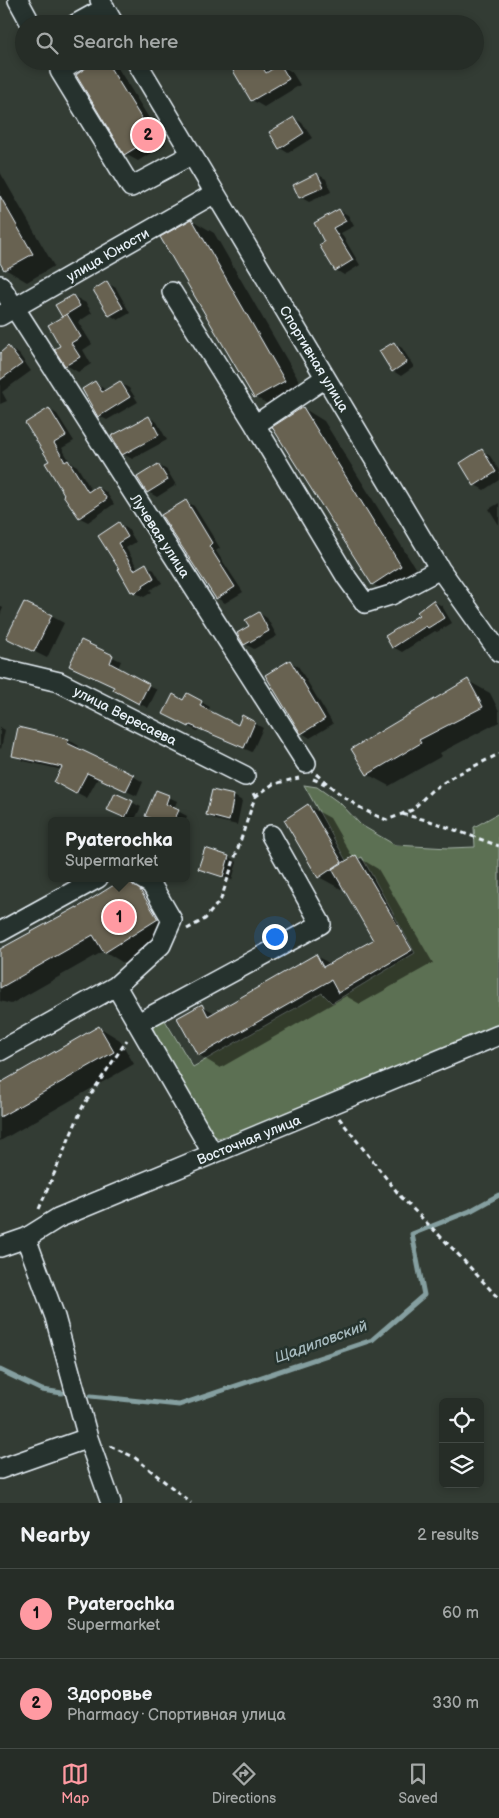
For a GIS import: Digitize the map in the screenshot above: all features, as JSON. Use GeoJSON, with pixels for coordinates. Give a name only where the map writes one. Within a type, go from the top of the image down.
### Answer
{"type":"FeatureCollection","features":[{"type":"Feature","properties":{"kind":"street"},"geometry":{"type":"LineString","coordinates":[[18,0],[26,15]]}},
{"type":"Feature","properties":{"kind":"street"},"geometry":{"type":"LineString","coordinates":[[62,70],[60,71],[131,187],[191,155]]}},
{"type":"Feature","properties":{"kind":"street","name":"Спортивная улица"},"geometry":{"type":"LineString","coordinates":[[141,70],[440,569],[499,652]]}},
{"type":"Feature","properties":{"kind":"street","name":"улица Юности"},"geometry":{"type":"LineString","coordinates":[[7,312],[215,193]]}},
{"type":"Feature","properties":{"kind":"street","name":"Лучевая улица"},"geometry":{"type":"LineString","coordinates":[[0,285],[7,312],[306,763]]}},
{"type":"Feature","properties":{"kind":"street"},"geometry":{"type":"LineString","coordinates":[[172,292],[347,578],[365,603],[391,595],[440,569]]}},
{"type":"Feature","properties":{"kind":"street"},"geometry":{"type":"LineString","coordinates":[[255,425],[325,378]]}},
{"type":"Feature","properties":{"kind":"street","name":"улица Вересаева"},"geometry":{"type":"LineString","coordinates":[[0,668],[59,682],[244,776]]}},
{"type":"Feature","properties":{"kind":"street"},"geometry":{"type":"LineString","coordinates":[[138,1023],[321,924],[271,835]]}},
{"type":"Feature","properties":{"kind":"street"},"geometry":{"type":"LineString","coordinates":[[0,932],[91,882]]}},
{"type":"Feature","properties":{"kind":"street"},"geometry":{"type":"LineString","coordinates":[[0,1051],[116,986],[161,945],[172,920],[151,884],[148,882]]}},
{"type":"Feature","properties":{"kind":"street"},"geometry":{"type":"LineString","coordinates":[[116,986],[213,1154]]}},
{"type":"Feature","properties":{"kind":"street","name":"Восточная улица"},"geometry":{"type":"LineString","coordinates":[[0,1247],[26,1238],[58,1218],[499,1035]]}},
{"type":"Feature","properties":{"kind":"street"},"geometry":{"type":"LineString","coordinates":[[26,1238],[55,1317],[88,1438],[111,1503]]}},
{"type":"Feature","properties":{"kind":"street"},"geometry":{"type":"LineString","coordinates":[[0,1469],[88,1438]]}},
{"type":"Feature","properties":{"kind":"path"},"geometry":{"type":"LineString","coordinates":[[306,763],[346,800],[370,814],[388,820],[412,810],[431,791],[454,776],[499,754]]}},
{"type":"Feature","properties":{"kind":"path"},"geometry":{"type":"LineString","coordinates":[[244,776],[255,797]]}},
{"type":"Feature","properties":{"kind":"path"},"geometry":{"type":"LineString","coordinates":[[161,945],[204,919],[221,899],[255,797],[273,784],[305,777],[328,785]]}},
{"type":"Feature","properties":{"kind":"path"},"geometry":{"type":"LineString","coordinates":[[402,814],[430,821],[499,846]]}},
{"type":"Feature","properties":{"kind":"path"},"geometry":{"type":"LineString","coordinates":[[37,1212],[83,1106],[138,1023]]}},
{"type":"Feature","properties":{"kind":"path"},"geometry":{"type":"LineString","coordinates":[[330,1106],[400,1197],[455,1251],[499,1299]]}},
{"type":"Feature","properties":{"kind":"path"},"geometry":{"type":"LineString","coordinates":[[88,1438],[134,1457],[191,1503]]}},
{"type":"Feature","properties":{"kind":"green space"},"geometry":{"type":"Polygon","coordinates":[[[304,785],[317,787],[341,804],[361,825],[395,845],[449,848],[475,847],[474,827],[499,813],[499,1027],[238,1133],[218,1138],[210,1133],[159,1044],[153,1028],[163,1017],[193,1067],[322,993],[332,1003],[415,953],[362,857],[348,864],[304,785]]]}},
{"type":"Feature","properties":{"kind":"building"},"geometry":{"type":"Polygon","coordinates":[[[83,70],[112,70],[153,137],[124,155],[76,75],[83,70]]]}},
{"type":"Feature","properties":{"kind":"building"},"geometry":{"type":"Polygon","coordinates":[[[233,70],[264,70],[266,73],[271,70],[284,70],[289,79],[251,101],[233,70]]]}},
{"type":"Feature","properties":{"kind":"building"},"geometry":{"type":"Polygon","coordinates":[[[294,117],[304,133],[279,149],[269,132],[294,117]]]}},
{"type":"Feature","properties":{"kind":"building"},"geometry":{"type":"Polygon","coordinates":[[[317,173],[324,187],[299,198],[293,185],[317,173]]]}},
{"type":"Feature","properties":{"kind":"building"},"geometry":{"type":"Polygon","coordinates":[[[0,196],[33,254],[4,270],[0,263],[0,196]]]}},
{"type":"Feature","properties":{"kind":"building"},"geometry":{"type":"Polygon","coordinates":[[[339,209],[346,221],[333,228],[353,260],[335,271],[319,245],[324,242],[314,223],[339,209]]]}},
{"type":"Feature","properties":{"kind":"building"},"geometry":{"type":"Polygon","coordinates":[[[192,219],[285,381],[254,398],[160,237],[192,219]]]}},
{"type":"Feature","properties":{"kind":"building"},"geometry":{"type":"Polygon","coordinates":[[[107,281],[123,308],[109,316],[93,290],[107,281]]]}},
{"type":"Feature","properties":{"kind":"building"},"geometry":{"type":"Polygon","coordinates":[[[73,295],[80,306],[62,317],[55,305],[73,295]]]}},
{"type":"Feature","properties":{"kind":"building"},"geometry":{"type":"Polygon","coordinates":[[[67,314],[81,337],[71,343],[80,357],[65,366],[54,349],[60,346],[48,325],[67,314]]]}},
{"type":"Feature","properties":{"kind":"building"},"geometry":{"type":"Polygon","coordinates":[[[394,342],[407,362],[392,372],[379,351],[394,342]]]}},
{"type":"Feature","properties":{"kind":"building"},"geometry":{"type":"Polygon","coordinates":[[[8,346],[22,364],[0,380],[0,353],[8,346]]]}},
{"type":"Feature","properties":{"kind":"building"},"geometry":{"type":"Polygon","coordinates":[[[95,381],[102,392],[120,381],[130,397],[98,417],[82,389],[95,381]]]}},
{"type":"Feature","properties":{"kind":"building"},"geometry":{"type":"Polygon","coordinates":[[[303,407],[401,566],[372,585],[272,427],[303,407]]]}},
{"type":"Feature","properties":{"kind":"building"},"geometry":{"type":"Polygon","coordinates":[[[49,408],[66,436],[54,443],[65,462],[68,460],[88,492],[97,486],[107,499],[79,518],[63,495],[45,463],[49,461],[25,423],[49,408]]]}},
{"type":"Feature","properties":{"kind":"building"},"geometry":{"type":"Polygon","coordinates":[[[149,416],[159,435],[122,455],[111,436],[149,416]]]}},
{"type":"Feature","properties":{"kind":"building"},"geometry":{"type":"Polygon","coordinates":[[[482,449],[496,472],[474,486],[460,463],[482,449]]]}},
{"type":"Feature","properties":{"kind":"building"},"geometry":{"type":"Polygon","coordinates":[[[158,464],[168,480],[147,493],[137,477],[158,464]]]}},
{"type":"Feature","properties":{"kind":"building"},"geometry":{"type":"Polygon","coordinates":[[[186,500],[212,543],[209,546],[235,587],[216,599],[161,515],[186,500]]]}},
{"type":"Feature","properties":{"kind":"building"},"geometry":{"type":"Polygon","coordinates":[[[119,522],[128,537],[118,543],[134,570],[146,563],[154,578],[134,593],[133,591],[131,592],[98,536],[119,522]]]}},
{"type":"Feature","properties":{"kind":"building"},"geometry":{"type":"Polygon","coordinates":[[[433,600],[444,618],[428,628],[426,626],[392,648],[385,636],[419,615],[417,612],[433,600]]]}},
{"type":"Feature","properties":{"kind":"building"},"geometry":{"type":"Polygon","coordinates":[[[24,602],[52,615],[34,652],[6,638],[24,602]]]}},
{"type":"Feature","properties":{"kind":"building"},"geometry":{"type":"Polygon","coordinates":[[[259,612],[269,631],[244,645],[237,633],[249,626],[245,620],[259,612]]]}},
{"type":"Feature","properties":{"kind":"building"},"geometry":{"type":"Polygon","coordinates":[[[81,640],[113,655],[110,663],[149,684],[139,704],[113,690],[114,687],[69,666],[81,640]]]}},
{"type":"Feature","properties":{"kind":"building"},"geometry":{"type":"Polygon","coordinates":[[[290,660],[325,719],[301,734],[265,675],[290,660]]]}},
{"type":"Feature","properties":{"kind":"building"},"geometry":{"type":"Polygon","coordinates":[[[468,679],[483,707],[419,740],[421,743],[367,775],[351,749],[468,679]]]}},
{"type":"Feature","properties":{"kind":"building"},"geometry":{"type":"Polygon","coordinates":[[[187,693],[202,701],[200,706],[238,725],[242,715],[255,722],[244,748],[190,725],[189,727],[163,714],[173,694],[183,700],[187,693]]]}},
{"type":"Feature","properties":{"kind":"building"},"geometry":{"type":"Polygon","coordinates":[[[18,727],[69,739],[67,743],[134,775],[126,791],[87,773],[76,794],[54,782],[62,767],[12,756],[18,727]]]}},
{"type":"Feature","properties":{"kind":"building"},"geometry":{"type":"Polygon","coordinates":[[[156,790],[169,795],[166,804],[179,810],[176,817],[145,816],[156,790]]]}},
{"type":"Feature","properties":{"kind":"building"},"geometry":{"type":"Polygon","coordinates":[[[212,790],[234,795],[229,821],[206,815],[212,790]]]}},
{"type":"Feature","properties":{"kind":"building"},"geometry":{"type":"Polygon","coordinates":[[[115,793],[133,801],[125,817],[107,810],[115,793]]]}},
{"type":"Feature","properties":{"kind":"building"},"geometry":{"type":"Polygon","coordinates":[[[308,804],[342,862],[318,878],[284,820],[308,804]]]}},
{"type":"Feature","properties":{"kind":"building"},"geometry":{"type":"Polygon","coordinates":[[[205,848],[229,856],[223,877],[198,869],[205,848]]]}},
{"type":"Feature","properties":{"kind":"building"},"geometry":{"type":"Polygon","coordinates":[[[356,855],[412,950],[338,993],[331,980],[198,1056],[177,1018],[202,1004],[208,1016],[316,954],[323,967],[373,940],[332,869],[356,855]]]}},
{"type":"Feature","properties":{"kind":"building"},"geometry":{"type":"Polygon","coordinates":[[[119,882],[123,882],[125,885],[131,882],[140,890],[158,919],[104,953],[93,935],[0,988],[0,949],[77,908],[119,882]]]}},
{"type":"Feature","properties":{"kind":"building"},"geometry":{"type":"Polygon","coordinates":[[[99,1026],[114,1052],[0,1117],[0,1083],[99,1026]]]}},
{"type":"Feature","properties":{"kind":"waterway","name":"Щадиловский"},"geometry":{"type":"LineString","coordinates":[[91,1396],[179,1405],[372,1340],[424,1295],[412,1234],[470,1211],[499,1195]]}},
{"type":"Feature","properties":{"kind":"waterway","name":"Щадиловский"},"geometry":{"type":"LineString","coordinates":[[0,1370],[42,1390],[62,1393]]}},
{"type":"Feature","properties":{"kind":"place","name":"Здоровье"},"geometry":{"type":"Point","coordinates":[148,135]}},
{"type":"Feature","properties":{"kind":"place","name":"Pyaterochka"},"geometry":{"type":"Point","coordinates":[119,917]}}]}
